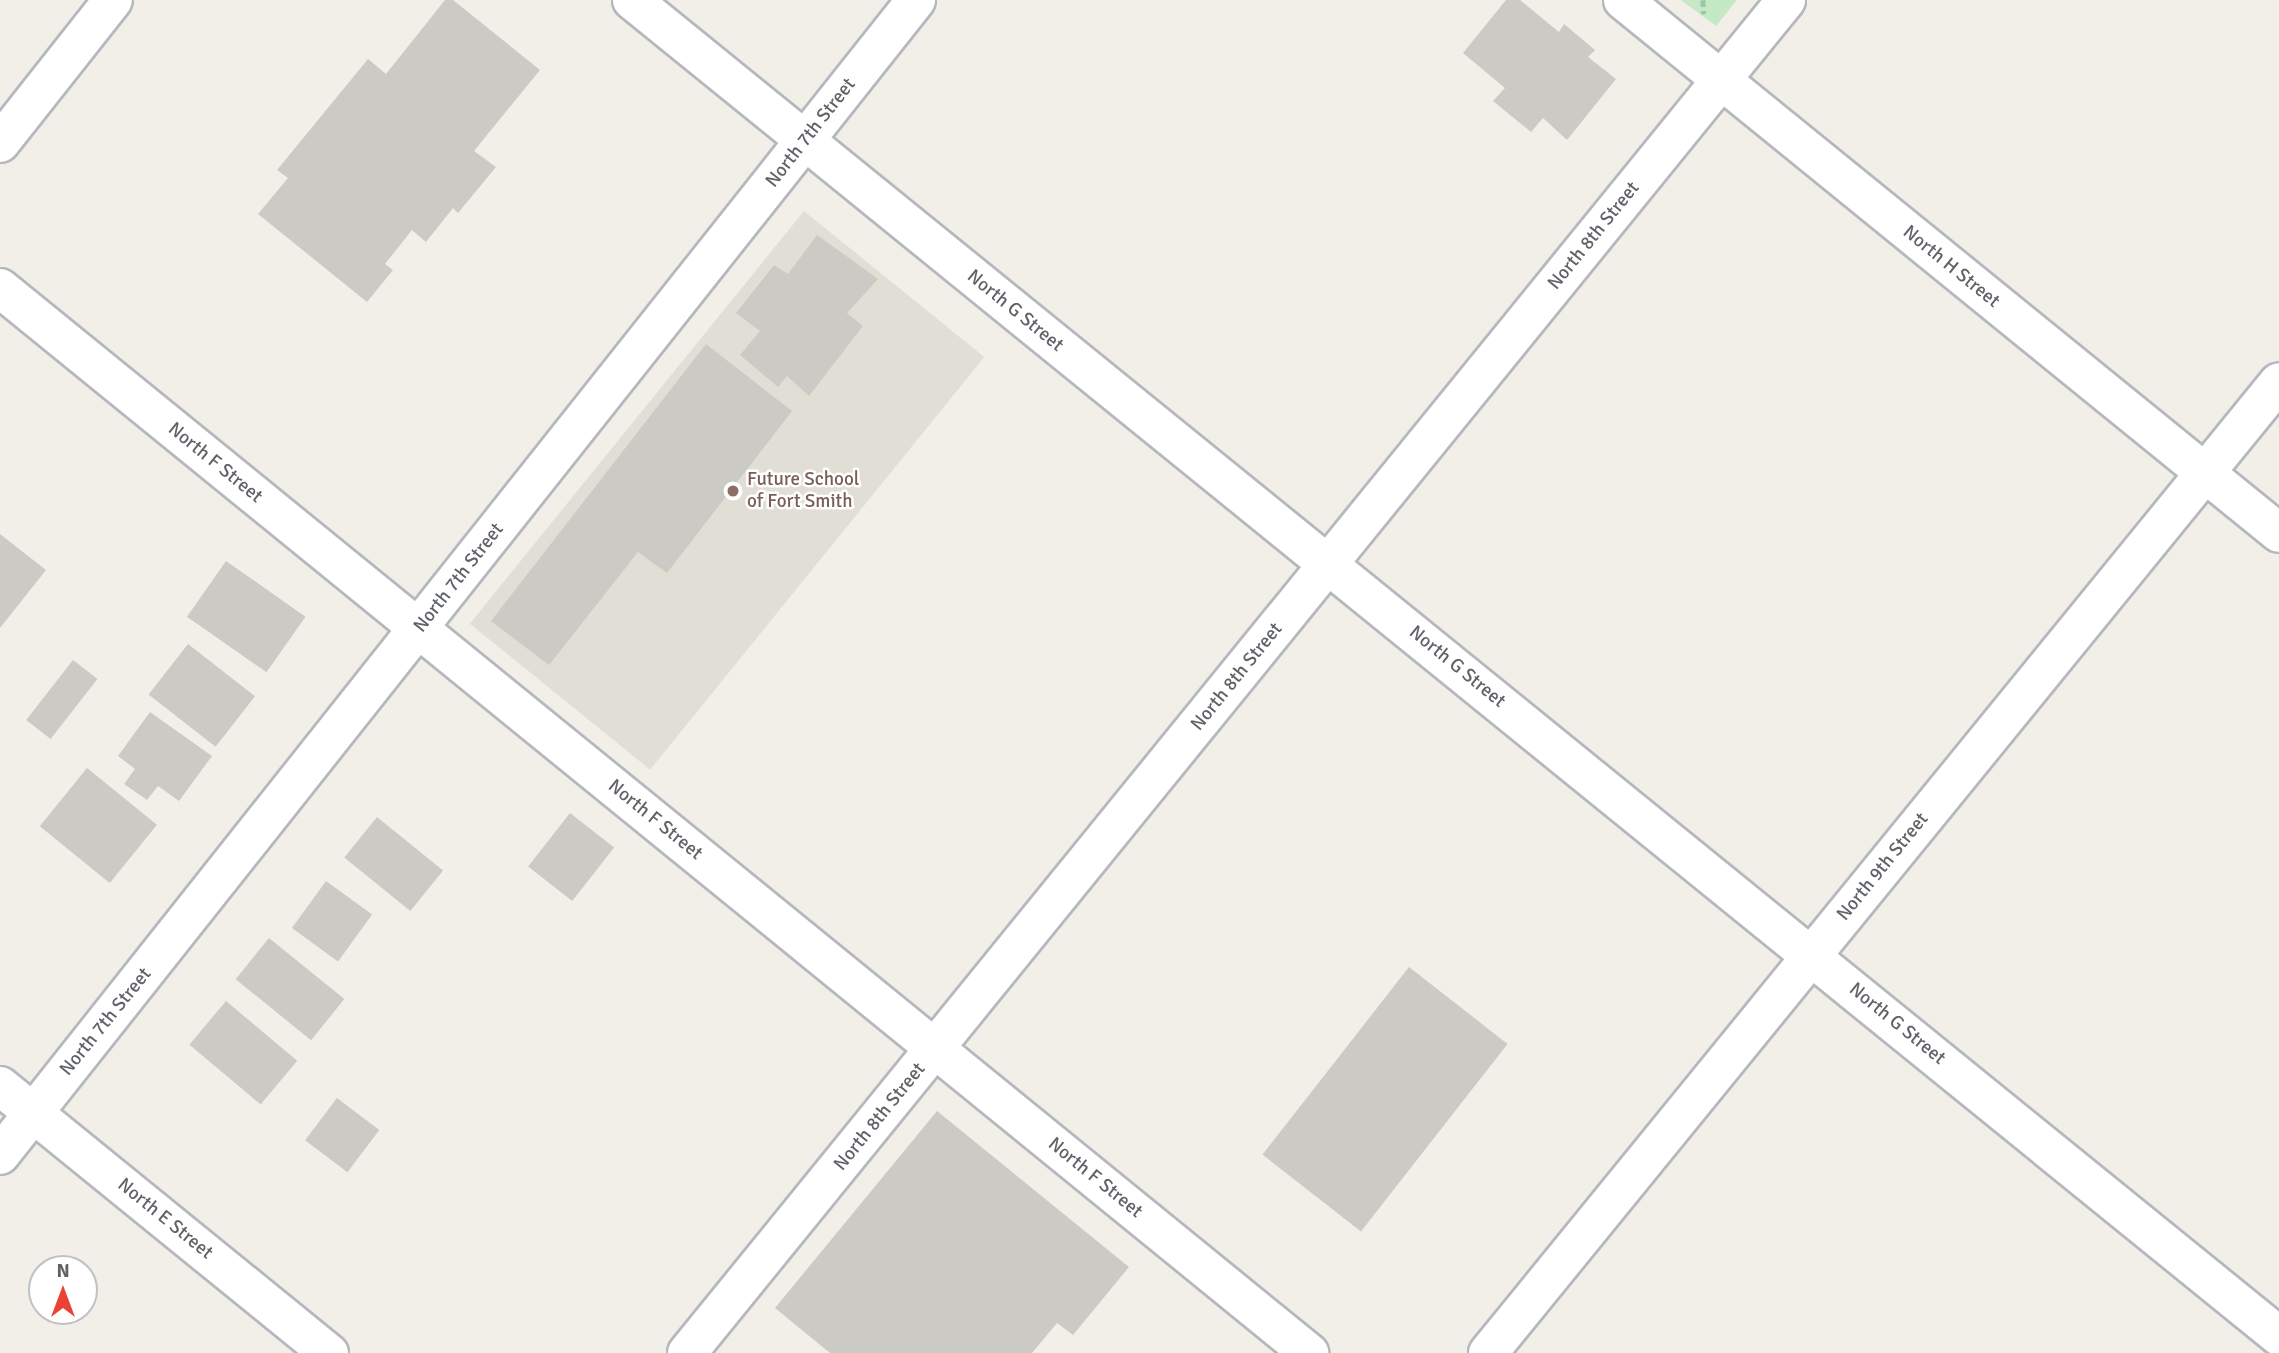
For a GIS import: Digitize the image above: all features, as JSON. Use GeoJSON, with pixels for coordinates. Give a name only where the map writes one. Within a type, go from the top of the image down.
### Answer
{"type":"FeatureCollection","features":[{"type":"Feature","properties":{"kind":"street"},"geometry":{"type":"LineString","coordinates":[[0,143],[113,0]]}},
{"type":"Feature","properties":{"kind":"street","name":"North G Street"},"geometry":{"type":"LineString","coordinates":[[632,0],[1329,562],[1810,957],[1856,989],[2279,1336]]}},
{"type":"Feature","properties":{"kind":"street","name":"North 7th Street"},"geometry":{"type":"LineString","coordinates":[[0,1155],[420,629],[916,0]]}},
{"type":"Feature","properties":{"kind":"street","name":"North H Street"},"geometry":{"type":"LineString","coordinates":[[1623,0],[2279,533]]}},
{"type":"Feature","properties":{"kind":"street","name":"North 8th Street"},"geometry":{"type":"LineString","coordinates":[[687,1353],[1786,0]]}},
{"type":"Feature","properties":{"kind":"street","name":"North F Street"},"geometry":{"type":"LineString","coordinates":[[0,288],[1309,1353]]}},
{"type":"Feature","properties":{"kind":"street","name":"North 9th Street"},"geometry":{"type":"LineString","coordinates":[[1488,1353],[2279,382]]}},
{"type":"Feature","properties":{"kind":"street","name":"North E Street"},"geometry":{"type":"LineString","coordinates":[[0,1086],[329,1353]]}},
{"type":"Feature","properties":{"kind":"path"},"geometry":{"type":"LineString","coordinates":[[1703,0],[1704,19]]}},
{"type":"Feature","properties":{"kind":"shaded area","name":"Future School of Fort Smith"},"geometry":{"type":"Polygon","coordinates":[[[804,211],[984,357],[650,770],[470,624],[804,211]]]}},
{"type":"Feature","properties":{"kind":"green space"},"geometry":{"type":"Polygon","coordinates":[[[1681,0],[1737,0],[1716,26],[1681,0]]]}},
{"type":"Feature","properties":{"kind":"building"},"geometry":{"type":"Polygon","coordinates":[[[445,0],[453,0],[540,70],[474,151],[496,167],[458,213],[453,208],[426,242],[412,230],[385,264],[393,270],[367,302],[258,214],[288,178],[277,170],[368,59],[386,74],[445,0]]]}},
{"type":"Feature","properties":{"kind":"building"},"geometry":{"type":"Polygon","coordinates":[[[1506,0],[1520,0],[1559,32],[1564,24],[1595,50],[1588,57],[1616,79],[1567,140],[1543,118],[1531,132],[1493,101],[1505,88],[1463,53],[1506,0]]]}},
{"type":"Feature","properties":{"kind":"building"},"geometry":{"type":"Polygon","coordinates":[[[817,235],[878,279],[847,313],[863,326],[809,396],[787,376],[778,387],[740,355],[760,331],[736,313],[774,265],[788,274],[817,235]]]}},
{"type":"Feature","properties":{"kind":"building","name":"Future School of Fort Smith"},"geometry":{"type":"Polygon","coordinates":[[[706,344],[792,411],[667,573],[638,552],[549,665],[491,621],[706,344]]]}},
{"type":"Feature","properties":{"kind":"building"},"geometry":{"type":"Polygon","coordinates":[[[0,534],[46,570],[0,628],[0,534]]]}},
{"type":"Feature","properties":{"kind":"building"},"geometry":{"type":"Polygon","coordinates":[[[226,561],[305,617],[266,672],[187,617],[226,561]]]}},
{"type":"Feature","properties":{"kind":"building"},"geometry":{"type":"Polygon","coordinates":[[[188,644],[255,696],[216,747],[149,694],[188,644]]]}},
{"type":"Feature","properties":{"kind":"building"},"geometry":{"type":"Polygon","coordinates":[[[73,660],[97,679],[51,739],[26,720],[73,660]]]}},
{"type":"Feature","properties":{"kind":"building"},"geometry":{"type":"Polygon","coordinates":[[[150,712],[212,756],[179,801],[158,786],[147,800],[124,784],[135,769],[118,756],[150,712]]]}},
{"type":"Feature","properties":{"kind":"building"},"geometry":{"type":"Polygon","coordinates":[[[87,768],[157,825],[110,883],[40,826],[87,768]]]}},
{"type":"Feature","properties":{"kind":"building"},"geometry":{"type":"Polygon","coordinates":[[[570,813],[614,847],[572,901],[528,867],[570,813]]]}},
{"type":"Feature","properties":{"kind":"building"},"geometry":{"type":"Polygon","coordinates":[[[377,817],[443,870],[410,911],[344,857],[377,817]]]}},
{"type":"Feature","properties":{"kind":"building"},"geometry":{"type":"Polygon","coordinates":[[[326,881],[372,915],[338,961],[292,928],[326,881]]]}},
{"type":"Feature","properties":{"kind":"building"},"geometry":{"type":"Polygon","coordinates":[[[269,938],[344,999],[311,1040],[236,979],[269,938]]]}},
{"type":"Feature","properties":{"kind":"building"},"geometry":{"type":"Polygon","coordinates":[[[1409,967],[1508,1044],[1361,1232],[1262,1155],[1409,967]]]}},
{"type":"Feature","properties":{"kind":"building"},"geometry":{"type":"Polygon","coordinates":[[[226,1001],[297,1061],[261,1104],[189,1045],[226,1001]]]}},
{"type":"Feature","properties":{"kind":"building"},"geometry":{"type":"Polygon","coordinates":[[[337,1098],[379,1130],[347,1172],[305,1140],[337,1098]]]}},
{"type":"Feature","properties":{"kind":"building"},"geometry":{"type":"Polygon","coordinates":[[[937,1111],[1129,1267],[1073,1335],[1057,1323],[1032,1353],[830,1353],[775,1308],[937,1111]]]}},
{"type":"Feature","properties":{"kind":"place","name":"Future School of Fort Smith"},"geometry":{"type":"Point","coordinates":[733,491]}}]}
